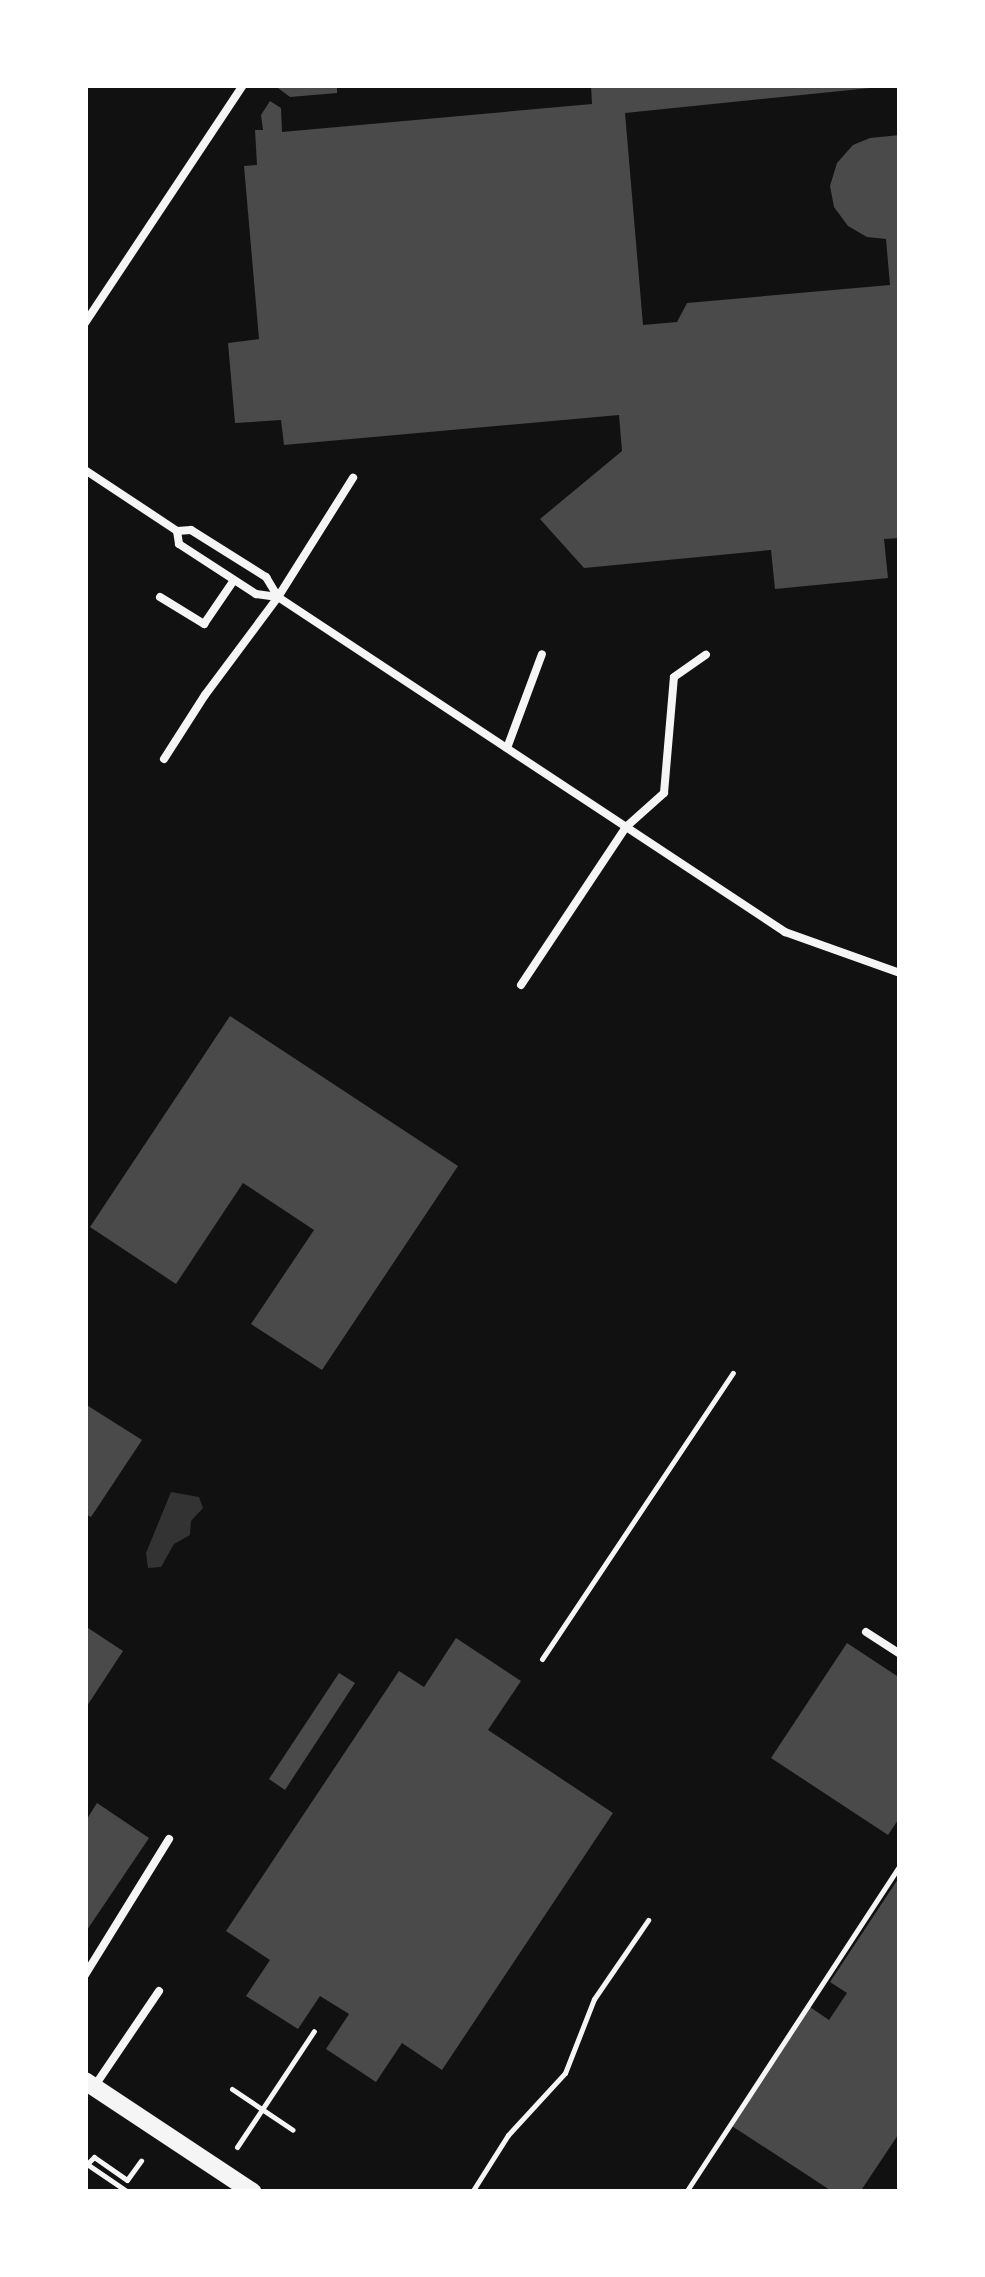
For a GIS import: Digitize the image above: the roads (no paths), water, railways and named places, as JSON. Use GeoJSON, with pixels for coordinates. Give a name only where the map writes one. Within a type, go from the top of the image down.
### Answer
{"type":"FeatureCollection","features":[{"type":"Feature","properties":{"kind":"street"},"geometry":{"type":"LineString","coordinates":[[90,2084],[253,2192]]}},
{"type":"Feature","properties":{"kind":"lane"},"geometry":{"type":"LineString","coordinates":[[85,324],[243,85]]}},
{"type":"Feature","properties":{"kind":"lane"},"geometry":{"type":"LineString","coordinates":[[85,470],[177,531],[192,530],[266,577],[278,597]]}},
{"type":"Feature","properties":{"kind":"lane"},"geometry":{"type":"LineString","coordinates":[[164,759],[205,695],[278,597],[353,478]]}},
{"type":"Feature","properties":{"kind":"lane"},"geometry":{"type":"LineString","coordinates":[[177,531],[179,544],[256,594],[278,597],[785,932],[900,973]]}},
{"type":"Feature","properties":{"kind":"lane"},"geometry":{"type":"LineString","coordinates":[[160,597],[204,624],[234,580]]}},
{"type":"Feature","properties":{"kind":"lane"},"geometry":{"type":"LineString","coordinates":[[507,748],[542,654]]}},
{"type":"Feature","properties":{"kind":"lane"},"geometry":{"type":"LineString","coordinates":[[520,985],[626,827],[664,793],[674,677],[706,655]]}},
{"type":"Feature","properties":{"kind":"lane"},"geometry":{"type":"LineString","coordinates":[[866,1632],[900,1654]]}},
{"type":"Feature","properties":{"kind":"lane"},"geometry":{"type":"LineString","coordinates":[[85,1975],[169,1839]]}},
{"type":"Feature","properties":{"kind":"lane"},"geometry":{"type":"LineString","coordinates":[[90,2084],[159,1991]]}}]}
